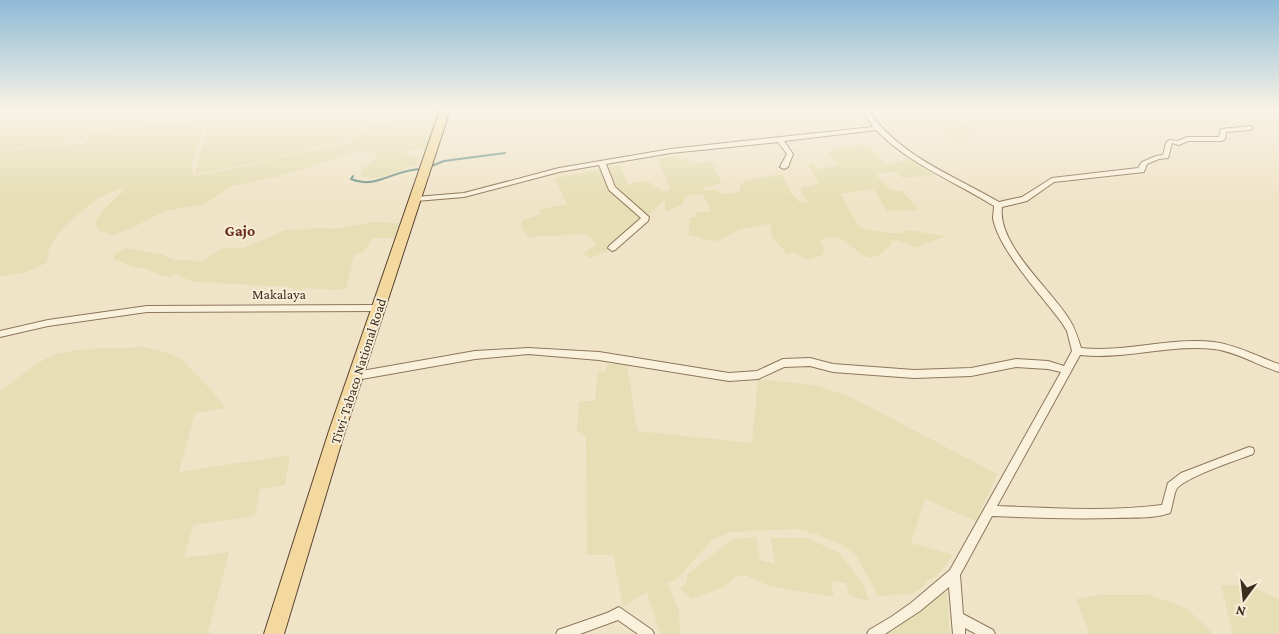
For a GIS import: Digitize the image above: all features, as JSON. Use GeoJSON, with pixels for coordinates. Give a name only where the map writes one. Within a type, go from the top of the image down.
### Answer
{"type":"FeatureCollection","features":[{"type":"Feature","properties":{"kind":"main road","name":"Tiwi-Tabaco National Road"},"geometry":{"type":"LineString","coordinates":[[274,634],[358,369],[435,140]]}},
{"type":"Feature","properties":{"kind":"street"},"geometry":{"type":"LineString","coordinates":[[780,140],[790,154],[784,167]]}},
{"type":"Feature","properties":{"kind":"street"},"geometry":{"type":"LineString","coordinates":[[416,200],[464,195],[559,170],[686,149],[783,140]]}},
{"type":"Feature","properties":{"kind":"street"},"geometry":{"type":"LineString","coordinates":[[891,140],[916,159],[939,173],[971,187],[998,205],[1024,199],[1052,180],[1142,170],[1144,163],[1158,157],[1166,157],[1171,141],[1178,143],[1186,140]]}},
{"type":"Feature","properties":{"kind":"street"},"geometry":{"type":"LineString","coordinates":[[602,164],[612,188],[645,217],[612,248]]}},
{"type":"Feature","properties":{"kind":"street"},"geometry":{"type":"LineString","coordinates":[[873,634],[896,621],[935,592],[954,574],[1077,352],[1066,321],[1006,241],[996,219],[995,211],[998,205]]}},
{"type":"Feature","properties":{"kind":"street","name":"Makalaya"},"geometry":{"type":"LineString","coordinates":[[0,334],[16,332],[48,323],[147,309],[379,308]]}},
{"type":"Feature","properties":{"kind":"street"},"geometry":{"type":"LineString","coordinates":[[1077,352],[1120,353],[1184,345],[1208,345],[1231,348],[1279,368]]}},
{"type":"Feature","properties":{"kind":"street"},"geometry":{"type":"LineString","coordinates":[[358,369],[528,351],[600,356],[728,377],[758,375],[783,363],[810,362],[834,368],[914,374],[971,372],[1016,363],[1048,365],[1067,370]]}},
{"type":"Feature","properties":{"kind":"street"},"geometry":{"type":"LineString","coordinates":[[990,511],[1072,514],[1145,512],[1166,509],[1172,486],[1185,476],[1249,451]]}},
{"type":"Feature","properties":{"kind":"street"},"geometry":{"type":"LineString","coordinates":[[954,574],[958,634]]}},
{"type":"Feature","properties":{"kind":"street"},"geometry":{"type":"LineString","coordinates":[[562,634],[620,613],[648,634]]}},
{"type":"Feature","properties":{"kind":"street"},"geometry":{"type":"LineString","coordinates":[[957,617],[989,634]]}},
{"type":"Feature","properties":{"kind":"shaded area"},"geometry":{"type":"Polygon","coordinates":[[[0,140],[83,140],[82,141],[0,149],[0,140]]]}},
{"type":"Feature","properties":{"kind":"shaded area"},"geometry":{"type":"Polygon","coordinates":[[[86,140],[200,140],[191,167],[194,176],[263,163],[268,159],[349,143],[352,140],[429,140],[426,148],[411,150],[405,153],[419,159],[418,164],[380,178],[361,176],[361,171],[378,156],[373,152],[363,150],[277,177],[232,186],[205,204],[165,211],[130,229],[112,235],[98,230],[95,222],[103,210],[123,191],[120,189],[98,198],[69,222],[57,235],[49,249],[46,263],[27,272],[0,277],[0,150],[84,143],[86,140]]]}},
{"type":"Feature","properties":{"kind":"shaded area"},"geometry":{"type":"Polygon","coordinates":[[[204,140],[350,140],[267,158],[262,162],[195,174],[204,140]]]}},
{"type":"Feature","properties":{"kind":"shaded area"},"geometry":{"type":"Polygon","coordinates":[[[864,145],[870,147],[887,166],[908,159],[934,175],[903,178],[895,172],[876,175],[891,190],[901,190],[919,210],[887,211],[874,189],[840,194],[860,228],[887,233],[900,233],[908,230],[945,236],[916,248],[897,240],[892,241],[891,245],[879,255],[870,258],[864,256],[843,240],[836,237],[827,238],[821,240],[824,249],[823,255],[807,260],[794,253],[787,254],[772,237],[771,225],[767,224],[739,230],[717,241],[689,235],[690,218],[696,217],[696,213],[711,211],[703,194],[685,196],[683,204],[665,212],[665,200],[608,251],[590,258],[583,254],[595,245],[595,242],[585,234],[529,237],[521,224],[523,220],[540,215],[539,210],[567,204],[554,178],[620,165],[628,185],[645,180],[665,192],[670,189],[658,159],[679,155],[680,160],[687,158],[691,163],[711,161],[722,183],[704,188],[705,191],[714,189],[723,194],[733,193],[740,191],[740,185],[746,180],[782,174],[792,194],[799,202],[806,203],[808,202],[801,188],[819,183],[809,165],[814,164],[819,169],[838,165],[829,153],[831,150],[864,145]]]}},
{"type":"Feature","properties":{"kind":"shaded area"},"geometry":{"type":"Polygon","coordinates":[[[372,222],[399,223],[395,238],[373,238],[363,252],[354,255],[346,289],[307,288],[297,291],[291,287],[195,282],[183,278],[178,273],[170,277],[162,276],[145,268],[135,268],[114,259],[114,254],[126,248],[162,254],[173,260],[202,261],[223,248],[245,248],[285,230],[338,229],[372,222]]]}},
{"type":"Feature","properties":{"kind":"shaded area"},"geometry":{"type":"Polygon","coordinates":[[[143,347],[180,358],[226,408],[195,413],[179,472],[290,455],[285,485],[260,489],[255,516],[193,525],[184,558],[229,552],[208,632],[212,634],[0,634],[0,391],[52,355],[83,349],[143,347]]]}},
{"type":"Feature","properties":{"kind":"shaded area"},"geometry":{"type":"Polygon","coordinates":[[[607,364],[627,364],[637,431],[752,443],[758,379],[813,385],[847,395],[997,474],[976,521],[925,499],[911,543],[953,555],[937,576],[927,581],[912,594],[878,596],[856,555],[842,545],[816,534],[796,529],[731,532],[713,539],[677,579],[667,583],[679,610],[680,634],[660,634],[647,592],[623,606],[613,555],[587,555],[586,438],[577,430],[579,401],[595,401],[598,371],[606,372],[607,364]]]}},
{"type":"Feature","properties":{"kind":"shaded area"},"geometry":{"type":"Polygon","coordinates":[[[756,537],[760,560],[775,564],[771,538],[806,538],[838,552],[863,583],[869,601],[849,596],[846,583],[831,581],[834,597],[771,587],[745,575],[737,576],[724,587],[692,599],[680,589],[686,583],[688,574],[732,539],[756,537]]]}},
{"type":"Feature","properties":{"kind":"shaded area"},"geometry":{"type":"Polygon","coordinates":[[[1247,584],[1279,599],[1279,634],[1233,634],[1221,586],[1247,584]]]}},
{"type":"Feature","properties":{"kind":"shaded area"},"geometry":{"type":"Polygon","coordinates":[[[947,591],[950,634],[887,634],[900,626],[947,591]]]}},
{"type":"Feature","properties":{"kind":"shaded area"},"geometry":{"type":"Polygon","coordinates":[[[1100,595],[1150,595],[1186,608],[1214,634],[1090,634],[1076,599],[1100,595]]]}},
{"type":"Feature","properties":{"kind":"waterway"},"geometry":{"type":"LineString","coordinates":[[429,167],[444,161],[505,153]]}},
{"type":"Feature","properties":{"kind":"waterway"},"geometry":{"type":"LineString","coordinates":[[353,176],[351,179],[368,182],[377,181],[402,172],[421,169]]}},
{"type":"Feature","properties":{"kind":"district","name":"Gajo"},"geometry":{"type":"Point","coordinates":[240,230]}}]}
